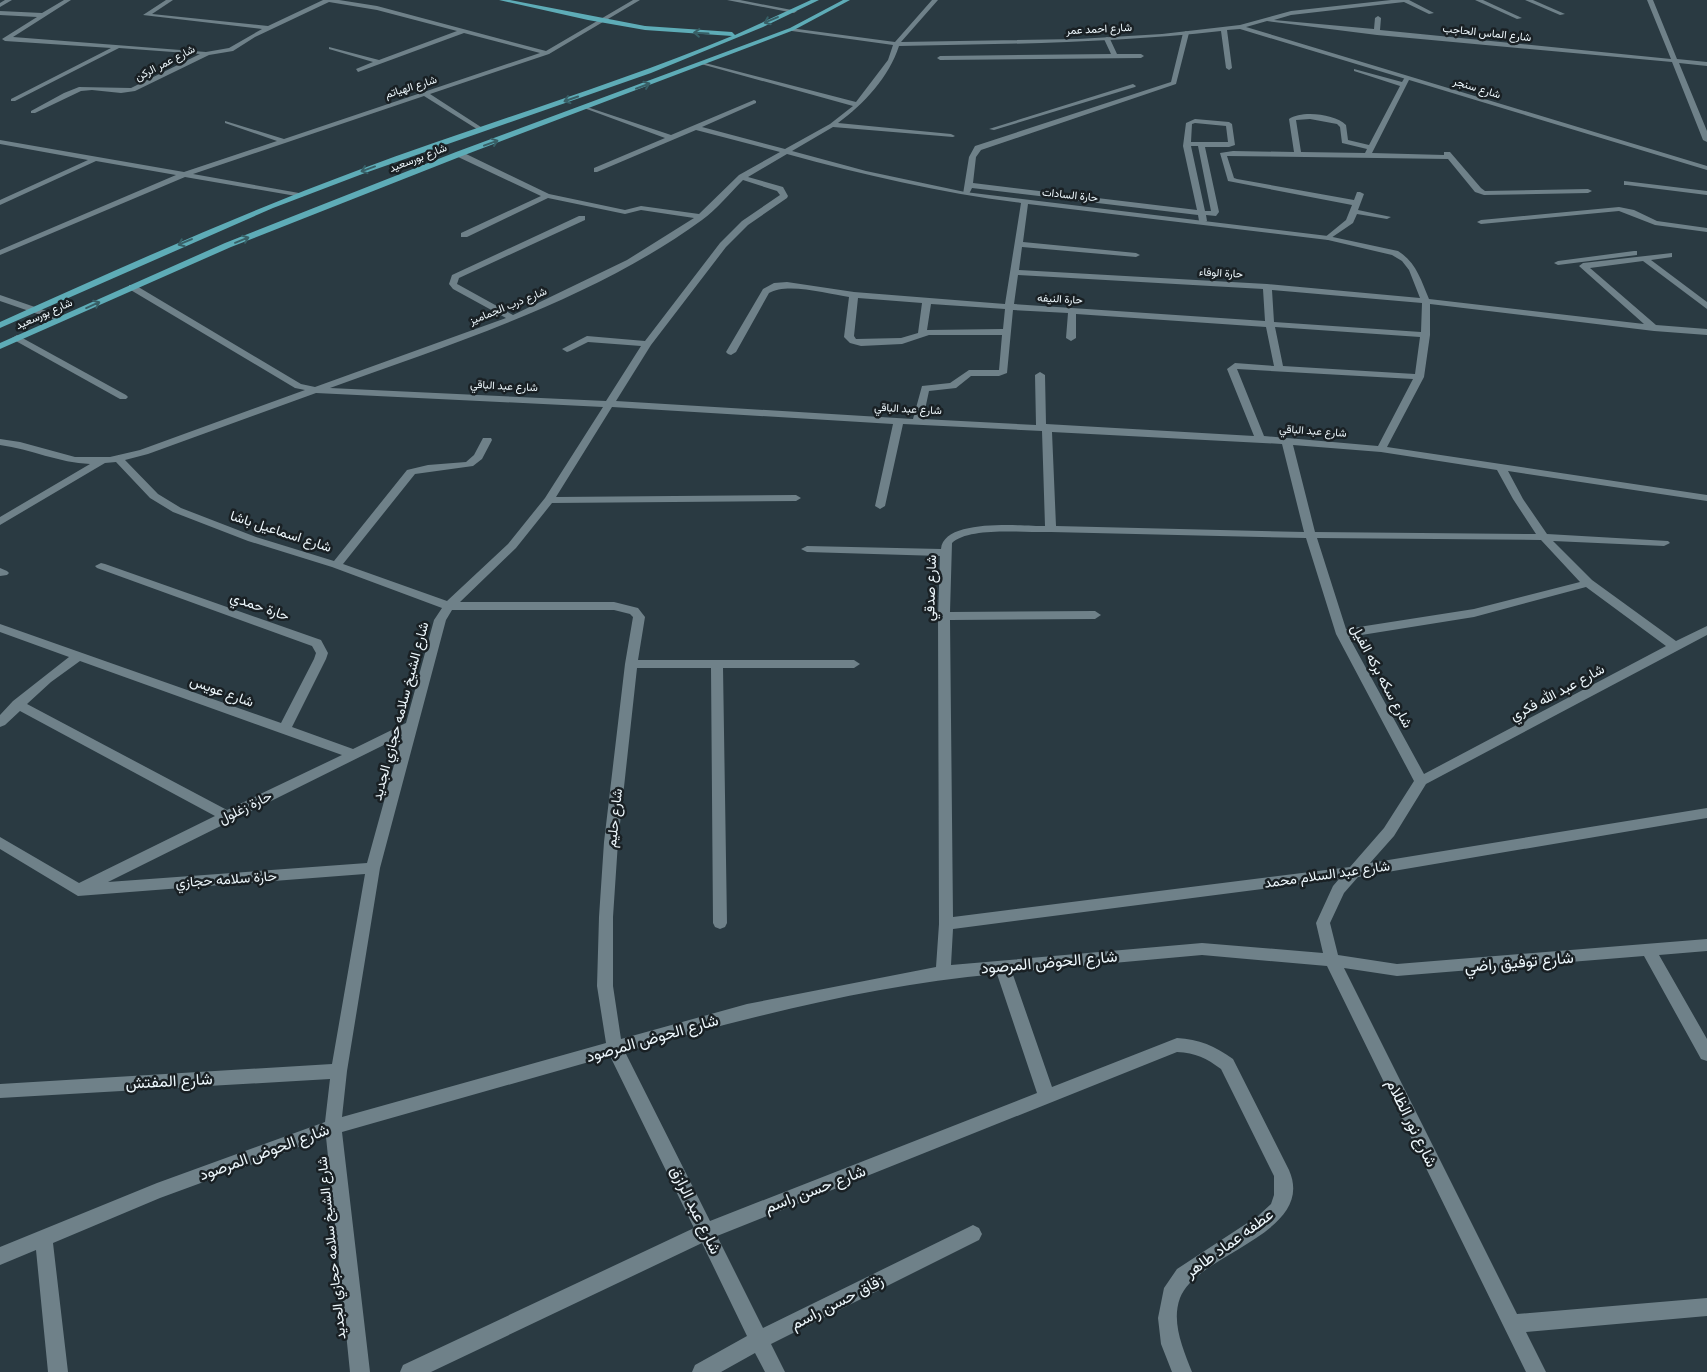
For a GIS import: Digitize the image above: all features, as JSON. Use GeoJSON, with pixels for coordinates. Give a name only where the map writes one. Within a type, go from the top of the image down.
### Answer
{"type":"FeatureCollection","features":[{"type":"Feature","properties":{"kind":"main road"},"geometry":{"type":"LineString","coordinates":[[502,0],[603,21],[662,30],[700,34],[740,34]]}},
{"type":"Feature","properties":{"kind":"main road","name":"شارع بورسعيد"},"geometry":{"type":"LineString","coordinates":[[0,325],[158,254],[299,195],[608,87],[694,49],[740,34],[816,0]]}},
{"type":"Feature","properties":{"kind":"main road","name":"شارع بورسعيد"},"geometry":{"type":"LineString","coordinates":[[0,346],[228,245],[459,154],[792,29],[848,0]]}},
{"type":"Feature","properties":{"kind":"main road"},"geometry":{"type":"LineString","coordinates":[[662,30],[685,40]]}},
{"type":"Feature","properties":{"kind":"main road"},"geometry":{"type":"LineString","coordinates":[[694,49],[703,64]]}},
{"type":"Feature","properties":{"kind":"street"},"geometry":{"type":"LineString","coordinates":[[0,5],[9,0]]}},
{"type":"Feature","properties":{"kind":"street"},"geometry":{"type":"LineString","coordinates":[[3,40],[68,0]]}},
{"type":"Feature","properties":{"kind":"street"},"geometry":{"type":"LineString","coordinates":[[170,0],[146,15],[268,28]]}},
{"type":"Feature","properties":{"kind":"street"},"geometry":{"type":"LineString","coordinates":[[329,0],[378,8],[546,53]]}},
{"type":"Feature","properties":{"kind":"street","name":"شارع عمر الركن"},"geometry":{"type":"LineString","coordinates":[[33,112],[80,89],[91,88],[122,92],[133,90],[208,52],[228,51],[268,28],[329,0]]}},
{"type":"Feature","properties":{"kind":"street","name":"شارع الهياتم"},"geometry":{"type":"LineString","coordinates":[[183,175],[546,53],[637,0]]}},
{"type":"Feature","properties":{"kind":"street"},"geometry":{"type":"LineString","coordinates":[[730,0],[794,10]]}},
{"type":"Feature","properties":{"kind":"street","name":"شارع درب الجماميز"},"geometry":{"type":"LineString","coordinates":[[0,442],[20,444],[75,460],[103,461],[119,459],[513,318],[630,262],[701,218],[742,177],[832,125],[858,105],[892,60],[896,44],[935,0]]}},
{"type":"Feature","properties":{"kind":"street"},"geometry":{"type":"LineString","coordinates":[[1405,0],[1432,13]]}},
{"type":"Feature","properties":{"kind":"street","name":"شارع احمد عمر"},"geometry":{"type":"LineString","coordinates":[[792,29],[896,44],[1107,39],[1240,27],[1291,14],[1374,2],[1405,0]]}},
{"type":"Feature","properties":{"kind":"street"},"geometry":{"type":"LineString","coordinates":[[1478,0],[1519,18]]}},
{"type":"Feature","properties":{"kind":"street"},"geometry":{"type":"LineString","coordinates":[[1528,0],[1562,14]]}},
{"type":"Feature","properties":{"kind":"street"},"geometry":{"type":"LineString","coordinates":[[1650,0],[1674,61],[1703,123],[1707,140]]}},
{"type":"Feature","properties":{"kind":"street"},"geometry":{"type":"LineString","coordinates":[[0,13],[42,16]]}},
{"type":"Feature","properties":{"kind":"street"},"geometry":{"type":"LineString","coordinates":[[1377,33],[1378,18]]}},
{"type":"Feature","properties":{"kind":"street","name":"شارع الماس الحاجب"},"geometry":{"type":"LineString","coordinates":[[1265,21],[1707,64]]}},
{"type":"Feature","properties":{"kind":"street","name":"شارع سنجر"},"geometry":{"type":"LineString","coordinates":[[1240,27],[1405,81],[1707,168]]}},
{"type":"Feature","properties":{"kind":"street"},"geometry":{"type":"LineString","coordinates":[[1224,29],[1229,68]]}},
{"type":"Feature","properties":{"kind":"street"},"geometry":{"type":"LineString","coordinates":[[9,30],[18,31]]}},
{"type":"Feature","properties":{"kind":"street"},"geometry":{"type":"LineString","coordinates":[[358,70],[463,31]]}},
{"type":"Feature","properties":{"kind":"street"},"geometry":{"type":"LineString","coordinates":[[965,194],[969,185],[975,150],[1168,86],[1176,80],[1186,33]]}},
{"type":"Feature","properties":{"kind":"street"},"geometry":{"type":"LineString","coordinates":[[1107,39],[1115,56]]}},
{"type":"Feature","properties":{"kind":"street"},"geometry":{"type":"LineString","coordinates":[[3,40],[208,52]]}},
{"type":"Feature","properties":{"kind":"street"},"geometry":{"type":"LineString","coordinates":[[13,100],[118,46]]}},
{"type":"Feature","properties":{"kind":"street"},"geometry":{"type":"LineString","coordinates":[[331,48],[380,62]]}},
{"type":"Feature","properties":{"kind":"street"},"geometry":{"type":"LineString","coordinates":[[940,58],[1141,56]]}},
{"type":"Feature","properties":{"kind":"street"},"geometry":{"type":"LineString","coordinates":[[703,64],[858,105]]}},
{"type":"Feature","properties":{"kind":"street"},"geometry":{"type":"LineString","coordinates":[[1356,70],[1405,81],[1370,151]]}},
{"type":"Feature","properties":{"kind":"street"},"geometry":{"type":"LineString","coordinates":[[992,129],[1133,86]]}},
{"type":"Feature","properties":{"kind":"street"},"geometry":{"type":"LineString","coordinates":[[1122,89],[1140,95]]}},
{"type":"Feature","properties":{"kind":"street"},"geometry":{"type":"LineString","coordinates":[[425,94],[482,130]]}},
{"type":"Feature","properties":{"kind":"street"},"geometry":{"type":"LineString","coordinates":[[597,170],[754,102]]}},
{"type":"Feature","properties":{"kind":"street"},"geometry":{"type":"LineString","coordinates":[[586,107],[671,138]]}},
{"type":"Feature","properties":{"kind":"street"},"geometry":{"type":"LineString","coordinates":[[1298,155],[1292,119],[1299,116],[1339,122],[1344,127],[1345,141],[1370,151]]}},
{"type":"Feature","properties":{"kind":"street"},"geometry":{"type":"LineString","coordinates":[[1026,119],[1046,127]]}},
{"type":"Feature","properties":{"kind":"street"},"geometry":{"type":"LineString","coordinates":[[227,122],[283,140]]}},
{"type":"Feature","properties":{"kind":"street"},"geometry":{"type":"LineString","coordinates":[[1187,144],[1231,144],[1230,124],[1190,122],[1187,144],[1202,217]]}},
{"type":"Feature","properties":{"kind":"street"},"geometry":{"type":"LineString","coordinates":[[832,125],[951,136]]}},
{"type":"Feature","properties":{"kind":"street","name":"حارة السادات"},"geometry":{"type":"LineString","coordinates":[[695,127],[865,173],[965,194],[1202,217],[1378,247],[1405,259],[1426,301]]}},
{"type":"Feature","properties":{"kind":"street","name":"شارع الهياتم"},"geometry":{"type":"LineString","coordinates":[[0,142],[299,195]]}},
{"type":"Feature","properties":{"kind":"street"},"geometry":{"type":"LineString","coordinates":[[969,185],[1202,217],[1215,212],[1201,144]]}},
{"type":"Feature","properties":{"kind":"street"},"geometry":{"type":"LineString","coordinates":[[1387,217],[1355,207],[1235,181],[1231,179],[1223,155],[1233,153],[1347,156],[1370,151],[1449,155],[1478,190],[1484,193],[1588,191]]}},
{"type":"Feature","properties":{"kind":"street"},"geometry":{"type":"LineString","coordinates":[[459,154],[547,196],[625,212],[641,208],[701,218]]}},
{"type":"Feature","properties":{"kind":"street"},"geometry":{"type":"LineString","coordinates":[[0,203],[96,159]]}},
{"type":"Feature","properties":{"kind":"street"},"geometry":{"type":"LineString","coordinates":[[0,253],[183,175]]}},
{"type":"Feature","properties":{"kind":"street","name":"شارع الشيخ سلامه حجازي الجديد"},"geometry":{"type":"LineString","coordinates":[[360,1372],[333,1127],[339,1071],[374,868],[440,620],[449,606],[512,546],[549,500],[647,344],[723,245],[745,223],[784,196],[780,189],[742,177]]}},
{"type":"Feature","properties":{"kind":"street"},"geometry":{"type":"LineString","coordinates":[[1626,183],[1707,193]]}},
{"type":"Feature","properties":{"kind":"street"},"geometry":{"type":"LineString","coordinates":[[1571,192],[1584,202]]}},
{"type":"Feature","properties":{"kind":"street"},"geometry":{"type":"LineString","coordinates":[[1328,238],[1350,221],[1360,194]]}},
{"type":"Feature","properties":{"kind":"street"},"geometry":{"type":"LineString","coordinates":[[464,235],[547,196]]}},
{"type":"Feature","properties":{"kind":"street"},"geometry":{"type":"LineString","coordinates":[[917,422],[925,388],[954,386],[969,373],[1003,371],[1009,308],[1025,201]]}},
{"type":"Feature","properties":{"kind":"street"},"geometry":{"type":"LineString","coordinates":[[1481,222],[1619,209],[1631,212],[1655,223],[1707,230]]}},
{"type":"Feature","properties":{"kind":"street"},"geometry":{"type":"LineString","coordinates":[[513,318],[456,287],[453,284],[455,277],[582,218]]}},
{"type":"Feature","properties":{"kind":"street"},"geometry":{"type":"LineString","coordinates":[[1020,244],[1136,255]]}},
{"type":"Feature","properties":{"kind":"street"},"geometry":{"type":"LineString","coordinates":[[1558,263],[1634,252]]}},
{"type":"Feature","properties":{"kind":"street"},"geometry":{"type":"LineString","coordinates":[[1583,266],[1669,255]]}},
{"type":"Feature","properties":{"kind":"street"},"geometry":{"type":"LineString","coordinates":[[1644,258],[1707,306]]}},
{"type":"Feature","properties":{"kind":"street"},"geometry":{"type":"LineString","coordinates":[[1574,261],[1583,266],[1654,328]]}},
{"type":"Feature","properties":{"kind":"street","name":"حارة الوفاء"},"geometry":{"type":"LineString","coordinates":[[1014,272],[1267,287],[1426,301],[1654,328],[1707,332]]}},
{"type":"Feature","properties":{"kind":"street","name":"حارة النيفه"},"geometry":{"type":"LineString","coordinates":[[731,352],[769,288],[787,285],[854,295],[1009,308],[1425,336]]}},
{"type":"Feature","properties":{"kind":"street","name":"شارع عبد الباقي"},"geometry":{"type":"LineString","coordinates":[[132,287],[298,386],[316,390],[1260,439],[1381,449],[1707,498]]}},
{"type":"Feature","properties":{"kind":"street"},"geometry":{"type":"LineString","coordinates":[[1267,287],[1270,325],[1279,367]]}},
{"type":"Feature","properties":{"kind":"street"},"geometry":{"type":"LineString","coordinates":[[854,295],[848,337],[853,341],[902,342],[922,333],[1006,332]]}},
{"type":"Feature","properties":{"kind":"street"},"geometry":{"type":"LineString","coordinates":[[0,298],[61,319]]}},
{"type":"Feature","properties":{"kind":"street"},"geometry":{"type":"LineString","coordinates":[[922,333],[927,301]]}},
{"type":"Feature","properties":{"kind":"street"},"geometry":{"type":"LineString","coordinates":[[1381,449],[1419,377],[1425,336],[1426,301]]}},
{"type":"Feature","properties":{"kind":"street"},"geometry":{"type":"LineString","coordinates":[[1070,338],[1072,311]]}},
{"type":"Feature","properties":{"kind":"street"},"geometry":{"type":"LineString","coordinates":[[18,338],[124,398]]}},
{"type":"Feature","properties":{"kind":"street"},"geometry":{"type":"LineString","coordinates":[[566,349],[579,341],[587,339],[647,344]]}},
{"type":"Feature","properties":{"kind":"street"},"geometry":{"type":"LineString","coordinates":[[1260,439],[1232,369],[1235,366],[1279,367],[1419,377]]}},
{"type":"Feature","properties":{"kind":"street"},"geometry":{"type":"LineString","coordinates":[[1040,375],[1051,529]]}},
{"type":"Feature","properties":{"kind":"street"},"geometry":{"type":"LineString","coordinates":[[880,506],[899,421]]}},
{"type":"Feature","properties":{"kind":"street"},"geometry":{"type":"LineString","coordinates":[[336,564],[411,472],[427,466],[467,465],[475,461],[487,440]]}},
{"type":"Feature","properties":{"kind":"street","name":"شارع سكه بركه الفيل"},"geometry":{"type":"LineString","coordinates":[[1287,442],[1310,535],[1342,634],[1421,781]]}},
{"type":"Feature","properties":{"kind":"street","name":"شارع اسماعيل باشا"},"geometry":{"type":"LineString","coordinates":[[119,459],[154,496],[177,510],[252,539],[336,564],[449,606]]}},
{"type":"Feature","properties":{"kind":"street"},"geometry":{"type":"LineString","coordinates":[[0,522],[103,461]]}},
{"type":"Feature","properties":{"kind":"street"},"geometry":{"type":"LineString","coordinates":[[1501,467],[1524,508],[1544,536],[1588,583],[1674,646]]}},
{"type":"Feature","properties":{"kind":"street"},"geometry":{"type":"LineString","coordinates":[[549,500],[796,498]]}},
{"type":"Feature","properties":{"kind":"street","name":"شارع صدقي"},"geometry":{"type":"LineString","coordinates":[[943,972],[946,924],[944,616],[947,542],[953,536],[961,532],[1051,529],[1310,535],[1544,536],[1664,543]]}},
{"type":"Feature","properties":{"kind":"street"},"geometry":{"type":"LineString","coordinates":[[806,549],[946,553]]}},
{"type":"Feature","properties":{"kind":"street","name":"حارة حمدي"},"geometry":{"type":"LineString","coordinates":[[101,566],[317,643],[321,648],[320,659],[284,728]]}},
{"type":"Feature","properties":{"kind":"street"},"geometry":{"type":"LineString","coordinates":[[1342,634],[1474,613],[1588,583]]}},
{"type":"Feature","properties":{"kind":"street","name":"شارع حليم"},"geometry":{"type":"LineString","coordinates":[[449,606],[614,606],[634,612],[638,618],[611,842],[606,917],[605,986],[615,1049]]}},
{"type":"Feature","properties":{"kind":"street"},"geometry":{"type":"LineString","coordinates":[[944,616],[1095,615]]}},
{"type":"Feature","properties":{"kind":"street","name":"شارع عويس"},"geometry":{"type":"LineString","coordinates":[[0,628],[354,754]]}},
{"type":"Feature","properties":{"kind":"street","name":"شارع عبد الله فكري"},"geometry":{"type":"LineString","coordinates":[[1421,781],[1707,630]]}},
{"type":"Feature","properties":{"kind":"street"},"geometry":{"type":"LineString","coordinates":[[0,722],[18,704],[79,656]]}},
{"type":"Feature","properties":{"kind":"street"},"geometry":{"type":"LineString","coordinates":[[631,664],[854,664]]}},
{"type":"Feature","properties":{"kind":"street"},"geometry":{"type":"LineString","coordinates":[[717,665],[720,923]]}},
{"type":"Feature","properties":{"kind":"street"},"geometry":{"type":"LineString","coordinates":[[18,704],[226,816]]}},
{"type":"Feature","properties":{"kind":"street","name":"حارة زغلول"},"geometry":{"type":"LineString","coordinates":[[78,890],[411,726]]}},
{"type":"Feature","properties":{"kind":"street"},"geometry":{"type":"LineString","coordinates":[[1352,872],[1389,832],[1421,781]]}},
{"type":"Feature","properties":{"kind":"street","name":"شارع عبد السلام محمد"},"geometry":{"type":"LineString","coordinates":[[946,924],[1352,872],[1707,813]]}},
{"type":"Feature","properties":{"kind":"street"},"geometry":{"type":"LineString","coordinates":[[0,842],[78,890]]}},
{"type":"Feature","properties":{"kind":"street","name":"حارة سلامه حجازي"},"geometry":{"type":"LineString","coordinates":[[78,890],[374,868]]}},
{"type":"Feature","properties":{"kind":"street","name":"شارع نور الظلام"},"geometry":{"type":"LineString","coordinates":[[1352,872],[1338,890],[1323,923],[1332,960],[1536,1372]]}},
{"type":"Feature","properties":{"kind":"street","name":"شارع توفيق راضي"},"geometry":{"type":"LineString","coordinates":[[1332,960],[1397,970],[1707,945]]}},
{"type":"Feature","properties":{"kind":"street","name":"شارع الحوض المرصود"},"geometry":{"type":"LineString","coordinates":[[0,1256],[157,1191],[333,1127],[747,1011],[943,972],[1002,966],[1202,949],[1332,960]]}},
{"type":"Feature","properties":{"kind":"street"},"geometry":{"type":"LineString","coordinates":[[1649,951],[1707,1054]]}},
{"type":"Feature","properties":{"kind":"street"},"geometry":{"type":"LineString","coordinates":[[1002,966],[1047,1098]]}},
{"type":"Feature","properties":{"kind":"street","name":"شارع حسن راسم"},"geometry":{"type":"LineString","coordinates":[[410,1372],[707,1231],[1178,1045],[1195,1046],[1212,1053],[1227,1064]]}},
{"type":"Feature","properties":{"kind":"street","name":"شارع عبد الرازق"},"geometry":{"type":"LineString","coordinates":[[615,1049],[707,1231],[758,1341],[775,1372]]}},
{"type":"Feature","properties":{"kind":"street","name":"عطفه عماد طاهر"},"geometry":{"type":"LineString","coordinates":[[1182,1372],[1171,1344],[1167,1318],[1172,1295],[1179,1282],[1183,1275],[1264,1222],[1277,1210],[1283,1195],[1283,1176],[1276,1158],[1227,1064]]}},
{"type":"Feature","properties":{"kind":"street","name":"شارع المفتش"},"geometry":{"type":"LineString","coordinates":[[0,1090],[339,1071]]}},
{"type":"Feature","properties":{"kind":"street","name":"زقاق حسن راسم"},"geometry":{"type":"LineString","coordinates":[[702,1372],[758,1341],[973,1234]]}},
{"type":"Feature","properties":{"kind":"street"},"geometry":{"type":"LineString","coordinates":[[44,1238],[58,1372]]}},
{"type":"Feature","properties":{"kind":"street"},"geometry":{"type":"LineString","coordinates":[[1512,1324],[1707,1307]]}}]}
